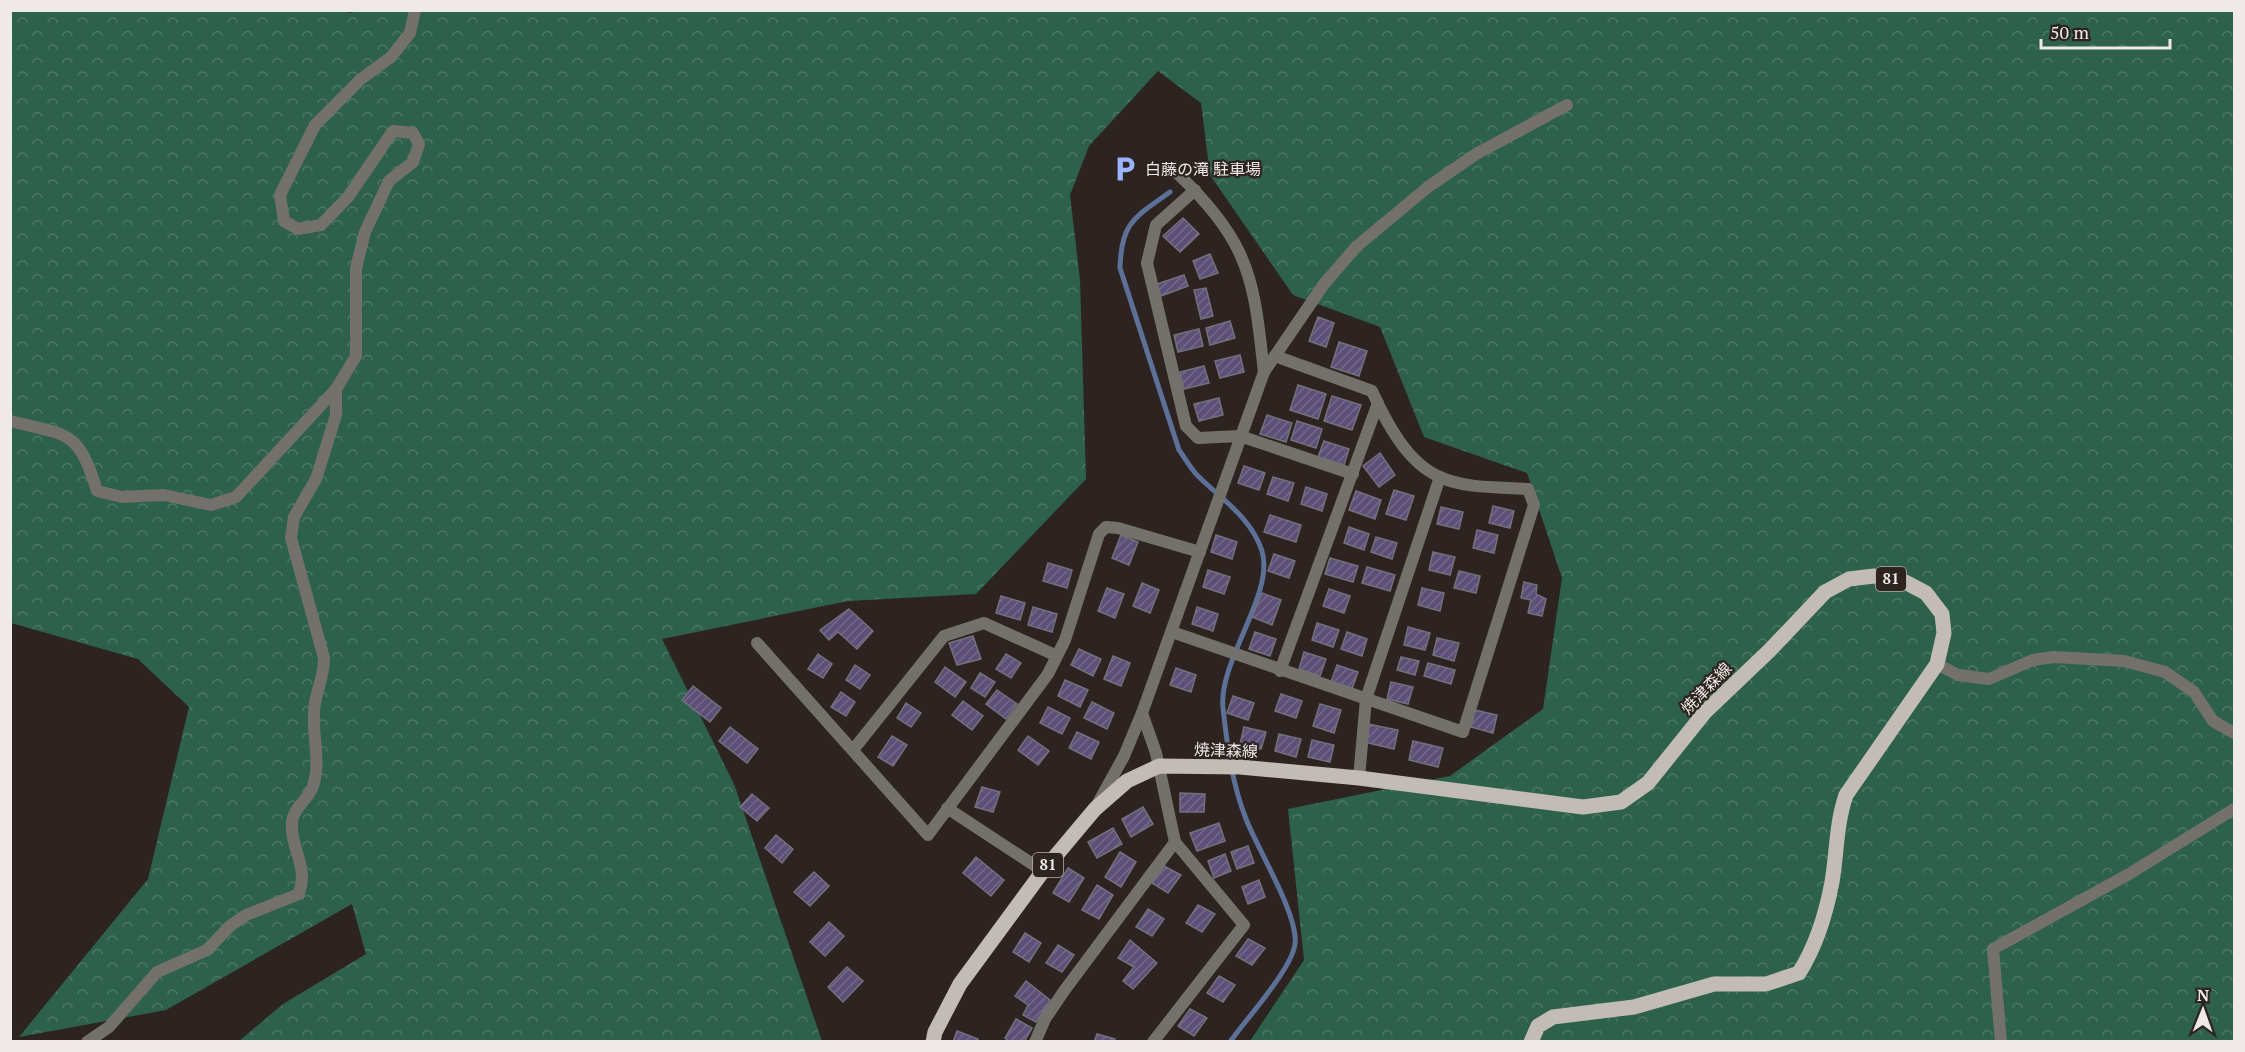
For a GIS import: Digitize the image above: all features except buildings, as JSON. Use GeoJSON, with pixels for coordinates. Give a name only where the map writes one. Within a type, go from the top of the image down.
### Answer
{"type":"FeatureCollection","features":[{"type":"Feature","properties":{"kind":"main road","name":"焼津森線"},"geometry":{"type":"LineString","coordinates":[[933,1041],[935,1032],[960,984],[1043,871],[1095,809],[1127,781],[1159,766],[1240,767],[1359,778],[1583,807],[1621,802],[1648,783],[1705,712],[1826,592],[1849,579],[1874,576],[1905,582],[1926,593],[1942,614],[1944,633],[1937,664],[1846,795],[1840,814],[1829,895],[1813,950],[1799,973],[1766,984],[1714,984],[1634,1006],[1553,1017],[1538,1026],[1531,1041]]}},
{"type":"Feature","properties":{"kind":"street"},"geometry":{"type":"LineString","coordinates":[[10,421],[69,436],[87,458],[97,491],[122,497],[164,495],[211,505],[236,497],[336,389],[356,356],[356,268],[365,232],[389,181],[414,162],[419,144],[413,132],[393,131],[348,197],[321,225],[298,229],[284,221],[280,195],[315,125],[361,79],[391,57],[410,33],[415,10]]}},
{"type":"Feature","properties":{"kind":"street"},"geometry":{"type":"LineString","coordinates":[[1095,809],[1124,756],[1142,713],[1264,372],[1324,284],[1357,246],[1428,187],[1476,154],[1567,105]]}},
{"type":"Feature","properties":{"kind":"street"},"geometry":{"type":"LineString","coordinates":[[1177,173],[1195,190],[1240,253],[1252,289],[1264,372]]}},
{"type":"Feature","properties":{"kind":"street"},"geometry":{"type":"LineString","coordinates":[[1195,190],[1156,225],[1148,252],[1148,276],[1186,426],[1198,438],[1240,436],[1353,474]]}},
{"type":"Feature","properties":{"kind":"street"},"geometry":{"type":"LineString","coordinates":[[1172,632],[1463,732],[1534,505],[1528,489],[1481,486],[1440,477],[1407,451],[1372,391],[1275,356]]}},
{"type":"Feature","properties":{"kind":"street"},"geometry":{"type":"LineString","coordinates":[[87,1041],[109,1027],[157,972],[207,950],[230,926],[246,915],[299,894],[304,878],[292,833],[292,818],[312,789],[317,769],[315,704],[324,677],[324,658],[291,538],[294,517],[315,479],[336,415],[336,389]]}},
{"type":"Feature","properties":{"kind":"street"},"geometry":{"type":"LineString","coordinates":[[1281,671],[1378,403]]}},
{"type":"Feature","properties":{"kind":"street"},"geometry":{"type":"LineString","coordinates":[[1359,778],[1366,699],[1440,477]]}},
{"type":"Feature","properties":{"kind":"street"},"geometry":{"type":"LineString","coordinates":[[758,643],[928,835],[1048,674],[1055,655],[1065,640],[1099,534],[1106,527],[1118,528],[1200,552]]}},
{"type":"Feature","properties":{"kind":"street"},"geometry":{"type":"LineString","coordinates":[[853,750],[944,636],[984,623],[1055,655]]}},
{"type":"Feature","properties":{"kind":"street"},"geometry":{"type":"LineString","coordinates":[[1937,664],[1958,675],[1989,679],[2032,660],[2054,657],[2124,661],[2165,672],[2194,692],[2213,721],[2235,733]]}},
{"type":"Feature","properties":{"kind":"street"},"geometry":{"type":"LineString","coordinates":[[1142,713],[1159,766],[1175,842],[1244,925],[1153,1041]]}},
{"type":"Feature","properties":{"kind":"street"},"geometry":{"type":"LineString","coordinates":[[947,808],[1043,871]]}},
{"type":"Feature","properties":{"kind":"street"},"geometry":{"type":"LineString","coordinates":[[2001,1041],[1993,949],[2129,874],[2235,808]]}},
{"type":"Feature","properties":{"kind":"street"},"geometry":{"type":"LineString","coordinates":[[1035,1041],[1045,1019],[1064,991],[1175,842]]}},
{"type":"Feature","properties":{"kind":"green space"},"geometry":{"type":"Polygon","coordinates":[[[346,10],[350,13],[360,10],[2234,11],[2234,1041],[1250,1041],[1304,960],[1288,809],[1450,776],[1543,709],[1562,578],[1527,473],[1424,437],[1380,327],[1293,295],[1210,175],[1201,103],[1158,71],[1089,146],[1070,195],[1080,280],[1086,479],[976,594],[848,601],[662,639],[734,784],[822,1041],[239,1041],[283,1004],[366,954],[352,904],[166,1010],[19,1037],[148,879],[189,707],[138,659],[11,623],[10,11],[346,10]]]}},
{"type":"Feature","properties":{"kind":"waterway"},"geometry":{"type":"LineString","coordinates":[[1170,192],[1132,222],[1123,240],[1120,268],[1179,450],[1198,476],[1243,518],[1251,528],[1262,551],[1264,568],[1261,587],[1229,670],[1224,690],[1223,708],[1231,764],[1241,806],[1291,917],[1295,944],[1286,967],[1230,1042]]}},
{"type":"Feature","properties":{"kind":"place","name":"白藤の滝 駐車場"},"geometry":{"type":"Point","coordinates":[1125,169]}}]}
